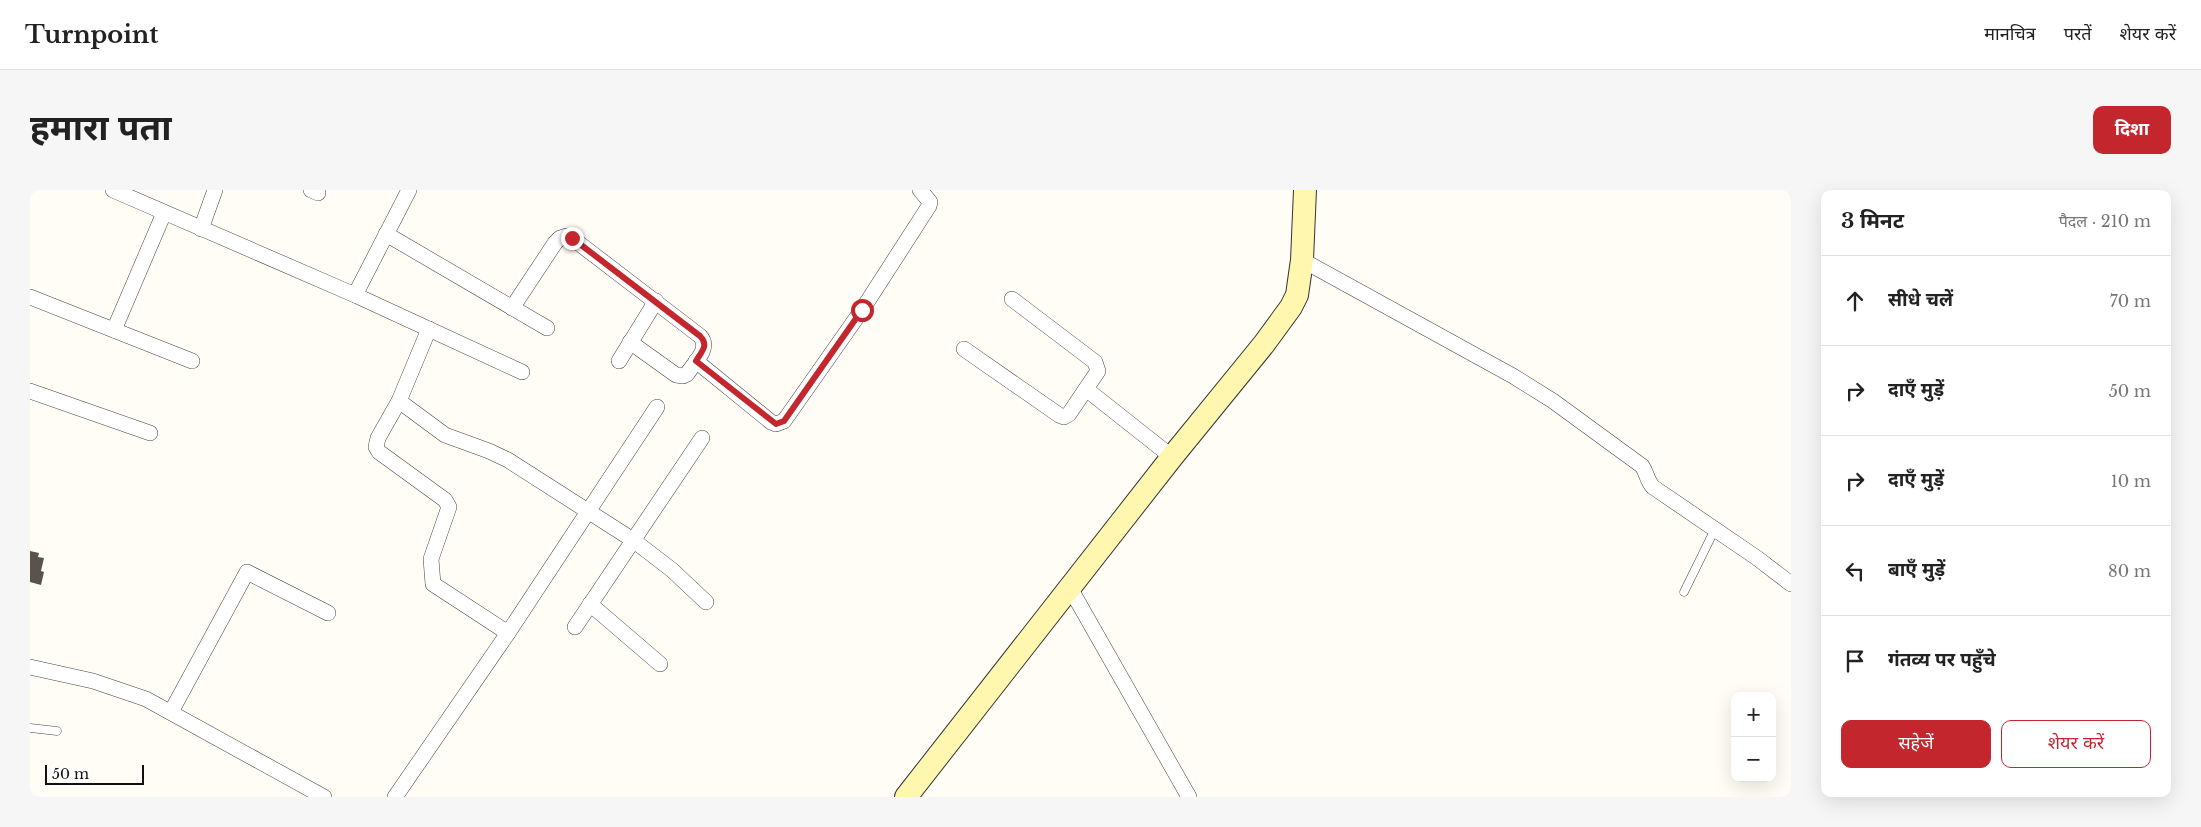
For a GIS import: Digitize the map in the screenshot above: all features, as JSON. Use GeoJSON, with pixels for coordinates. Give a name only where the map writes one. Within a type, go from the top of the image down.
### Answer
{"type":"FeatureCollection","features":[{"type":"Feature","properties":{"kind":"street"},"geometry":{"type":"LineString","coordinates":[[113,190],[355,295],[522,372]]}},
{"type":"Feature","properties":{"kind":"street"},"geometry":{"type":"LineString","coordinates":[[201,229],[215,190]]}},
{"type":"Feature","properties":{"kind":"street"},"geometry":{"type":"LineString","coordinates":[[355,295],[409,190]]}},
{"type":"Feature","properties":{"kind":"street"},"geometry":{"type":"LineString","coordinates":[[696,361],[771,422],[776,424],[784,421],[862,310],[929,206],[930,202],[920,190]]}},
{"type":"Feature","properties":{"kind":"street"},"geometry":{"type":"LineString","coordinates":[[906,797],[1172,457],[1264,344],[1291,307],[1297,295],[1302,260],[1305,190]]}},
{"type":"Feature","properties":{"kind":"street"},"geometry":{"type":"LineString","coordinates":[[114,330],[164,213]]}},
{"type":"Feature","properties":{"kind":"street"},"geometry":{"type":"LineString","coordinates":[[386,234],[547,328]]}},
{"type":"Feature","properties":{"kind":"street"},"geometry":{"type":"LineString","coordinates":[[512,308],[555,243],[560,238],[566,236],[572,238],[656,301],[705,341],[705,346],[687,374],[683,376],[676,375],[630,342]]}},
{"type":"Feature","properties":{"kind":"street"},"geometry":{"type":"LineString","coordinates":[[1302,260],[1513,376],[1553,401],[1642,466],[1649,483],[1653,487],[1791,584]]}},
{"type":"Feature","properties":{"kind":"street"},"geometry":{"type":"LineString","coordinates":[[30,297],[192,361]]}},
{"type":"Feature","properties":{"kind":"street"},"geometry":{"type":"LineString","coordinates":[[964,349],[1064,417],[1069,414],[1098,371],[1095,362],[1012,299]]}},
{"type":"Feature","properties":{"kind":"street"},"geometry":{"type":"LineString","coordinates":[[619,361],[656,301]]}},
{"type":"Feature","properties":{"kind":"street"},"geometry":{"type":"LineString","coordinates":[[428,329],[399,401],[378,438],[376,447],[379,452],[446,500],[449,507],[432,559],[433,584],[508,633]]}},
{"type":"Feature","properties":{"kind":"street"},"geometry":{"type":"LineString","coordinates":[[1086,389],[1172,457]]}},
{"type":"Feature","properties":{"kind":"street"},"geometry":{"type":"LineString","coordinates":[[30,391],[150,433]]}},
{"type":"Feature","properties":{"kind":"street"},"geometry":{"type":"LineString","coordinates":[[399,401],[445,435],[508,460],[634,540],[672,570],[706,602]]}},
{"type":"Feature","properties":{"kind":"street"},"geometry":{"type":"LineString","coordinates":[[395,797],[508,633],[657,407]]}},
{"type":"Feature","properties":{"kind":"street"},"geometry":{"type":"LineString","coordinates":[[575,627],[702,438]]}},
{"type":"Feature","properties":{"kind":"street"},"geometry":{"type":"LineString","coordinates":[[171,712],[247,572],[328,613]]}},
{"type":"Feature","properties":{"kind":"street"},"geometry":{"type":"LineString","coordinates":[[1070,588],[1189,797]]}},
{"type":"Feature","properties":{"kind":"street"},"geometry":{"type":"LineString","coordinates":[[590,604],[660,664]]}},
{"type":"Feature","properties":{"kind":"street"},"geometry":{"type":"LineString","coordinates":[[30,667],[116,688],[171,712],[324,797]]}},
{"type":"Feature","properties":{"kind":"lane"},"geometry":{"type":"LineString","coordinates":[[1684,592],[1715,530]]}},
{"type":"Feature","properties":{"kind":"lane"},"geometry":{"type":"LineString","coordinates":[[30,728],[57,731]]}},
{"type":"Feature","properties":{"kind":"building"},"geometry":{"type":"Polygon","coordinates":[[[30,551],[39,553],[38,557],[44,558],[41,571],[44,572],[41,585],[30,582],[30,551]]]}},
{"type":"Feature","properties":{"kind":"route"},"geometry":{"type":"LineString","coordinates":[[572,238],[700,336],[705,341],[705,346],[696,361],[771,422],[776,424],[781,424],[784,421],[862,310]]}}]}
